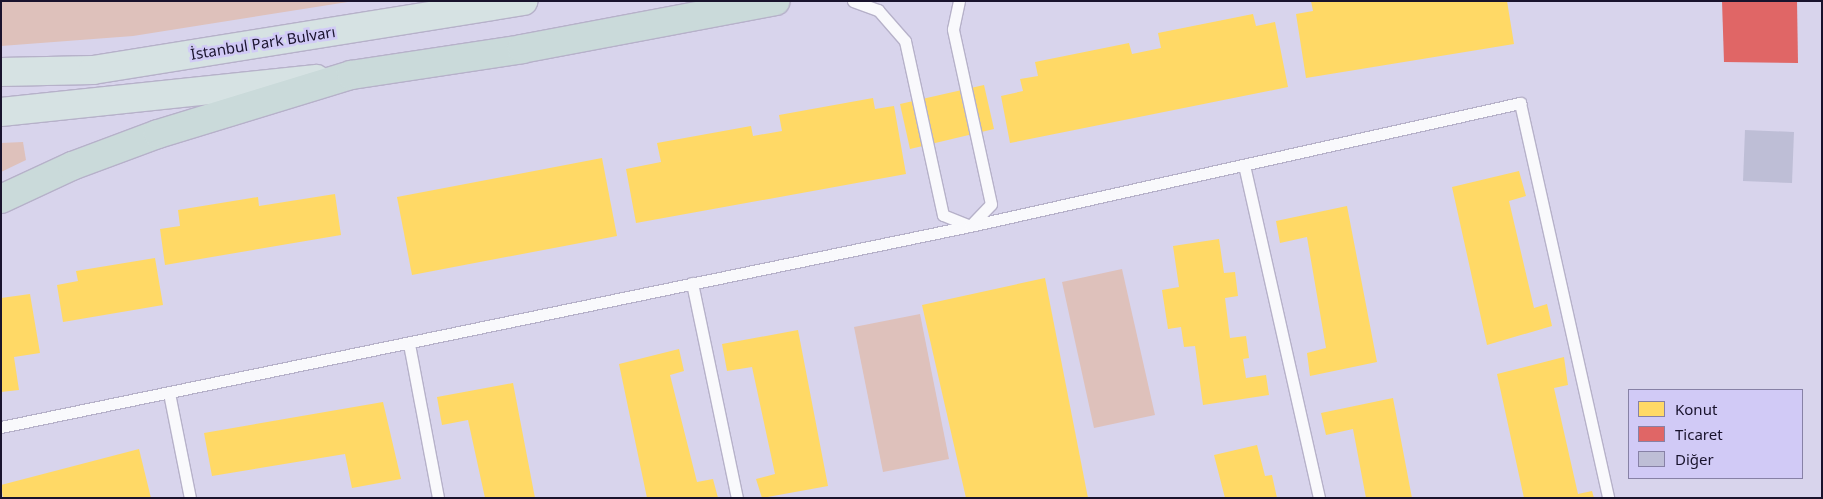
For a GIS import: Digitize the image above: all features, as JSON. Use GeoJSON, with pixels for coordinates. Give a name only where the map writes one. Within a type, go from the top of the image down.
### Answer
{"type":"FeatureCollection","features":[{"type":"Feature","properties":{"kind":"highway"},"geometry":{"type":"LineString","coordinates":[[1,199],[72,166],[158,134],[351,75],[522,49],[776,1]]}},
{"type":"Feature","properties":{"kind":"main road","name":"İstanbul Park Bulvarı"},"geometry":{"type":"LineString","coordinates":[[1,72],[93,70],[523,1]]}},
{"type":"Feature","properties":{"kind":"main road"},"geometry":{"type":"LineString","coordinates":[[1,112],[351,75]]}},
{"type":"Feature","properties":{"kind":"lane"},"geometry":{"type":"LineString","coordinates":[[853,1],[878,10],[905,41],[943,215],[970,226]]}},
{"type":"Feature","properties":{"kind":"lane"},"geometry":{"type":"LineString","coordinates":[[959,1],[953,29],[991,204],[970,226]]}},
{"type":"Feature","properties":{"kind":"lane"},"geometry":{"type":"LineString","coordinates":[[1,427],[409,344],[970,226],[1520,103],[1608,498]]}},
{"type":"Feature","properties":{"kind":"lane"},"geometry":{"type":"LineString","coordinates":[[1244,165],[1319,498]]}},
{"type":"Feature","properties":{"kind":"lane"},"geometry":{"type":"LineString","coordinates":[[692,283],[737,498]]}},
{"type":"Feature","properties":{"kind":"lane"},"geometry":{"type":"LineString","coordinates":[[409,344],[438,498]]}},
{"type":"Feature","properties":{"kind":"lane"},"geometry":{"type":"LineString","coordinates":[[170,393],[190,498]]}},
{"type":"Feature","properties":{"kind":"shaded area"},"geometry":{"type":"Polygon","coordinates":[[[1,1],[354,1],[133,36],[1,46],[1,1]]]}},
{"type":"Feature","properties":{"kind":"shaded area"},"geometry":{"type":"Polygon","coordinates":[[[23,142],[26,160],[1,172],[1,143],[23,142]]]}},
{"type":"Feature","properties":{"kind":"shaded area"},"geometry":{"type":"Polygon","coordinates":[[[1122,269],[1155,415],[1094,428],[1062,282],[1122,269]]]}},
{"type":"Feature","properties":{"kind":"shaded area"},"geometry":{"type":"Polygon","coordinates":[[[920,314],[949,459],[883,472],[854,327],[920,314]]]}},
{"type":"Feature","properties":{"kind":"building: Konut"},"geometry":{"type":"Polygon","coordinates":[[[1311,1],[1507,1],[1514,44],[1306,78],[1296,14],[1313,11],[1311,1]]]}},
{"type":"Feature","properties":{"kind":"building: Konut"},"geometry":{"type":"Polygon","coordinates":[[[1253,14],[1256,26],[1275,22],[1288,87],[1010,143],[1001,96],[1023,91],[1020,79],[1038,76],[1035,62],[1129,43],[1132,54],[1161,48],[1158,33],[1253,14]]]}},
{"type":"Feature","properties":{"kind":"building: Konut"},"geometry":{"type":"Polygon","coordinates":[[[984,85],[994,129],[910,149],[900,104],[984,85]]]}},
{"type":"Feature","properties":{"kind":"building: Konut"},"geometry":{"type":"Polygon","coordinates":[[[873,98],[875,109],[894,106],[906,174],[636,223],[626,169],[661,162],[657,143],[751,126],[753,136],[782,131],[779,115],[873,98]]]}},
{"type":"Feature","properties":{"kind":"building: Konut"},"geometry":{"type":"Polygon","coordinates":[[[602,158],[617,236],[412,275],[397,197],[602,158]]]}},
{"type":"Feature","properties":{"kind":"building: Konut"},"geometry":{"type":"Polygon","coordinates":[[[1519,171],[1526,196],[1509,201],[1534,308],[1547,304],[1552,326],[1487,345],[1452,187],[1519,171]]]}},
{"type":"Feature","properties":{"kind":"building: Konut"},"geometry":{"type":"Polygon","coordinates":[[[335,194],[341,235],[165,265],[160,229],[180,226],[178,210],[258,197],[259,206],[335,194]]]}},
{"type":"Feature","properties":{"kind":"building: Konut"},"geometry":{"type":"Polygon","coordinates":[[[1347,206],[1377,362],[1310,376],[1307,353],[1326,348],[1307,237],[1280,243],[1276,221],[1347,206]]]}},
{"type":"Feature","properties":{"kind":"building: Konut"},"geometry":{"type":"Polygon","coordinates":[[[1219,239],[1224,273],[1235,272],[1238,296],[1225,298],[1230,338],[1246,336],[1249,358],[1243,359],[1246,378],[1266,375],[1269,395],[1203,405],[1195,346],[1184,347],[1181,327],[1168,329],[1162,290],[1179,287],[1173,246],[1219,239]]]}},
{"type":"Feature","properties":{"kind":"building: Konut"},"geometry":{"type":"Polygon","coordinates":[[[155,258],[163,305],[63,322],[57,285],[78,281],[76,271],[155,258]]]}},
{"type":"Feature","properties":{"kind":"building: Konut"},"geometry":{"type":"Polygon","coordinates":[[[1045,278],[1088,498],[966,498],[922,305],[1045,278]]]}},
{"type":"Feature","properties":{"kind":"building: Konut"},"geometry":{"type":"Polygon","coordinates":[[[30,294],[40,353],[14,357],[19,390],[1,392],[1,298],[30,294]]]}},
{"type":"Feature","properties":{"kind":"building: Konut"},"geometry":{"type":"Polygon","coordinates":[[[798,330],[828,486],[762,498],[756,479],[775,474],[752,367],[727,371],[722,344],[798,330]]]}},
{"type":"Feature","properties":{"kind":"building: Konut"},"geometry":{"type":"Polygon","coordinates":[[[679,349],[684,371],[670,375],[697,482],[713,479],[718,498],[647,498],[619,364],[679,349]]]}},
{"type":"Feature","properties":{"kind":"building: Konut"},"geometry":{"type":"Polygon","coordinates":[[[1564,357],[1568,385],[1554,388],[1578,494],[1592,491],[1594,498],[1524,498],[1497,374],[1564,357]]]}},
{"type":"Feature","properties":{"kind":"building: Konut"},"geometry":{"type":"Polygon","coordinates":[[[513,383],[535,498],[485,498],[468,420],[442,425],[437,397],[513,383]]]}},
{"type":"Feature","properties":{"kind":"building: Konut"},"geometry":{"type":"Polygon","coordinates":[[[1393,398],[1412,498],[1366,498],[1353,429],[1326,435],[1321,413],[1393,398]]]}},
{"type":"Feature","properties":{"kind":"building: Konut"},"geometry":{"type":"Polygon","coordinates":[[[383,402],[401,479],[352,488],[345,454],[212,476],[204,433],[383,402]]]}},
{"type":"Feature","properties":{"kind":"building: Konut"},"geometry":{"type":"Polygon","coordinates":[[[1257,445],[1265,476],[1272,475],[1277,498],[1225,498],[1214,455],[1257,445]]]}},
{"type":"Feature","properties":{"kind":"building: Konut"},"geometry":{"type":"Polygon","coordinates":[[[139,449],[151,498],[3,498],[1,485],[139,449]]]}},
{"type":"Feature","properties":{"kind":"building: Ticaret"},"geometry":{"type":"Polygon","coordinates":[[[1722,1],[1797,1],[1798,63],[1724,62],[1722,1]]]}},
{"type":"Feature","properties":{"kind":"building: Diğer"},"geometry":{"type":"Polygon","coordinates":[[[1745,130],[1794,132],[1792,183],[1743,181],[1745,130]]]}}]}
